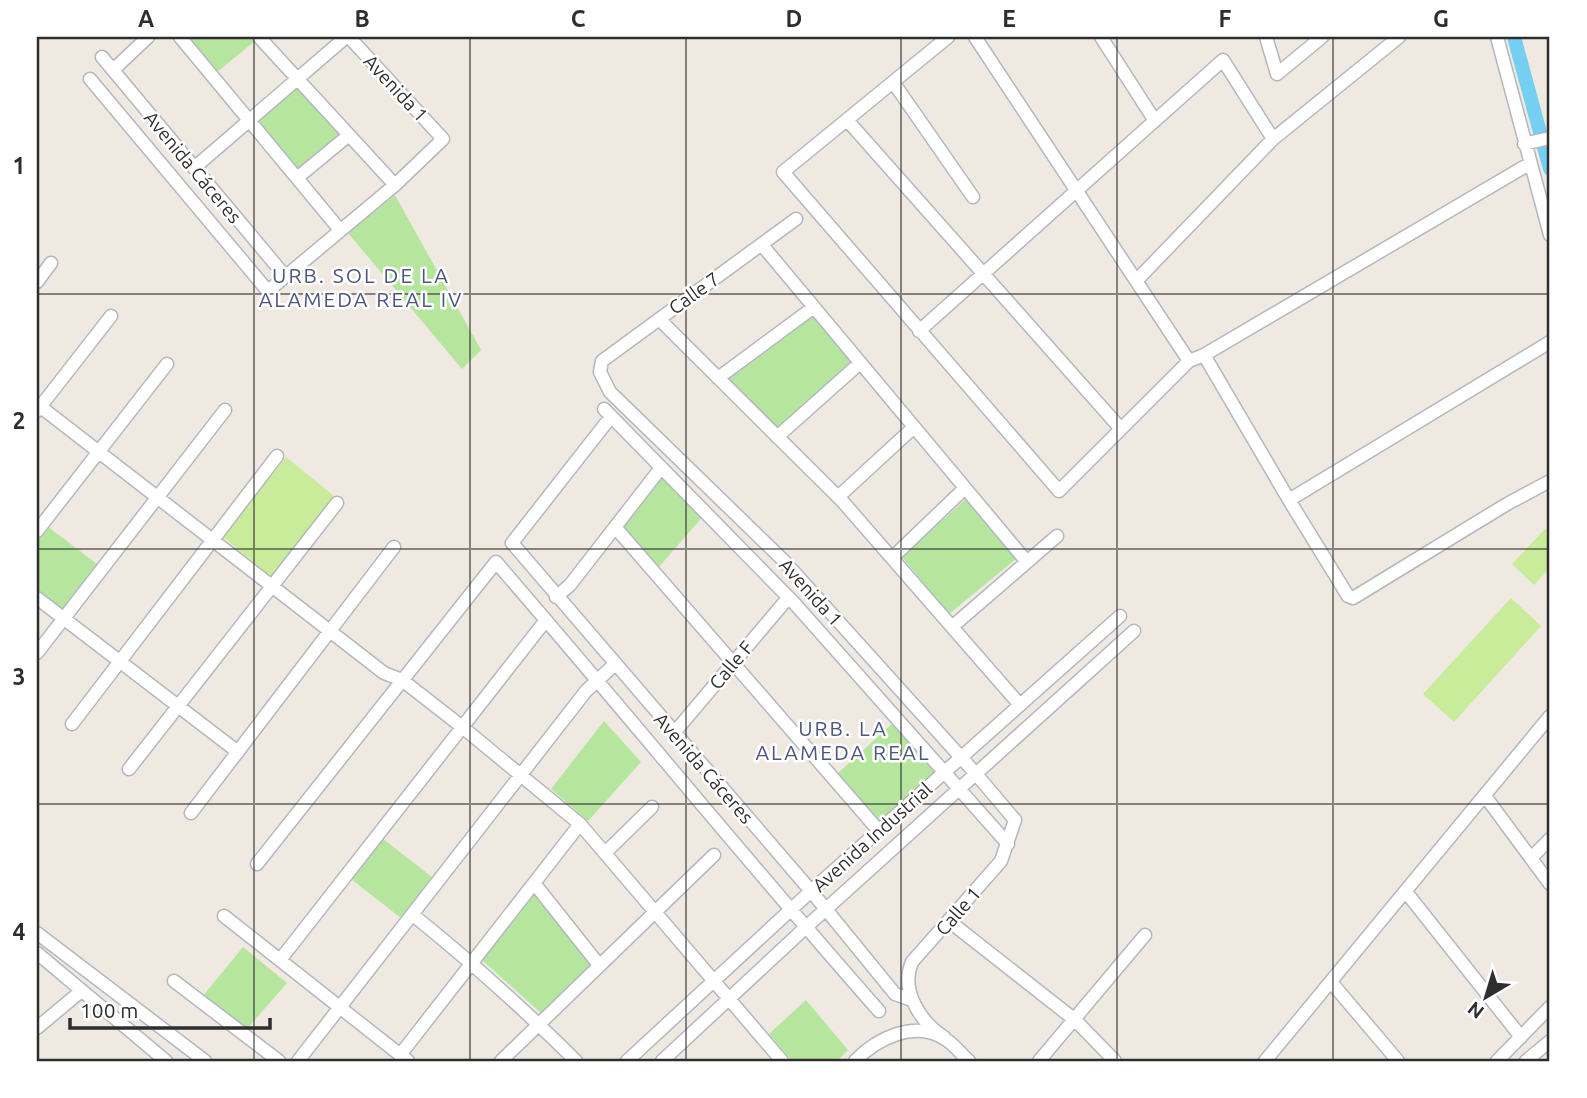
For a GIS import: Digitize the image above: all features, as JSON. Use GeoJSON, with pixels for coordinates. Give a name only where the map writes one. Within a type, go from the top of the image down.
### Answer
{"type":"FeatureCollection","features":[{"type":"Feature","properties":{"kind":"street"},"geometry":{"type":"LineString","coordinates":[[113,70],[148,37]]}},
{"type":"Feature","properties":{"kind":"street"},"geometry":{"type":"LineString","coordinates":[[180,37],[340,230]]}},
{"type":"Feature","properties":{"kind":"street"},"geometry":{"type":"LineString","coordinates":[[260,37],[395,185],[285,276]]}},
{"type":"Feature","properties":{"kind":"street"},"geometry":{"type":"LineString","coordinates":[[194,168],[348,37]]}},
{"type":"Feature","properties":{"kind":"street","name":"Avenida 1"},"geometry":{"type":"LineString","coordinates":[[348,37],[443,139],[395,185]]}},
{"type":"Feature","properties":{"kind":"street"},"geometry":{"type":"LineString","coordinates":[[948,37],[783,172],[1059,491],[1189,360],[1204,355],[1530,163]]}},
{"type":"Feature","properties":{"kind":"street"},"geometry":{"type":"LineString","coordinates":[[975,37],[1189,360]]}},
{"type":"Feature","properties":{"kind":"street"},"geometry":{"type":"LineString","coordinates":[[1101,37],[1154,121]]}},
{"type":"Feature","properties":{"kind":"street"},"geometry":{"type":"LineString","coordinates":[[1266,37],[1277,74],[1322,37]]}},
{"type":"Feature","properties":{"kind":"street"},"geometry":{"type":"LineString","coordinates":[[1136,281],[1273,139],[1399,37]]}},
{"type":"Feature","properties":{"kind":"street"},"geometry":{"type":"LineString","coordinates":[[1497,37],[1539,140],[1530,163],[1550,235]]}},
{"type":"Feature","properties":{"kind":"street","name":"Avenida Cáceres"},"geometry":{"type":"LineString","coordinates":[[90,79],[270,293],[285,276],[102,57]]}},
{"type":"Feature","properties":{"kind":"street"},"geometry":{"type":"LineString","coordinates":[[919,331],[1223,60],[1273,139]]}},
{"type":"Feature","properties":{"kind":"street"},"geometry":{"type":"LineString","coordinates":[[893,82],[973,197]]}},
{"type":"Feature","properties":{"kind":"street"},"geometry":{"type":"LineString","coordinates":[[847,120],[1121,429]]}},
{"type":"Feature","properties":{"kind":"street"},"geometry":{"type":"LineString","coordinates":[[298,178],[349,135]]}},
{"type":"Feature","properties":{"kind":"street","name":"Calle 7"},"geometry":{"type":"LineString","coordinates":[[600,372],[602,361],[796,219]]}},
{"type":"Feature","properties":{"kind":"street"},"geometry":{"type":"LineString","coordinates":[[762,244],[1027,562]]}},
{"type":"Feature","properties":{"kind":"street"},"geometry":{"type":"LineString","coordinates":[[37,282],[51,263]]}},
{"type":"Feature","properties":{"kind":"street"},"geometry":{"type":"LineString","coordinates":[[718,378],[814,307]]}},
{"type":"Feature","properties":{"kind":"street"},"geometry":{"type":"LineString","coordinates":[[111,316],[38,407],[384,673],[402,680],[522,774],[580,824],[782,1061]]}},
{"type":"Feature","properties":{"kind":"street"},"geometry":{"type":"LineString","coordinates":[[659,319],[838,497],[1020,705]]}},
{"type":"Feature","properties":{"kind":"street"},"geometry":{"type":"LineString","coordinates":[[1289,500],[1550,342]]}},
{"type":"Feature","properties":{"kind":"street"},"geometry":{"type":"LineString","coordinates":[[1204,355],[1289,500],[1348,596],[1353,598],[1507,504],[1550,481]]}},
{"type":"Feature","properties":{"kind":"street"},"geometry":{"type":"LineString","coordinates":[[777,437],[860,363]]}},
{"type":"Feature","properties":{"kind":"street"},"geometry":{"type":"LineString","coordinates":[[37,531],[167,364]]}},
{"type":"Feature","properties":{"kind":"street","name":"Avenida 1"},"geometry":{"type":"LineString","coordinates":[[600,372],[610,392],[784,561],[1015,820]]}},
{"type":"Feature","properties":{"kind":"street","name":"Avenida 1"},"geometry":{"type":"LineString","coordinates":[[604,409],[788,598],[1008,844]]}},
{"type":"Feature","properties":{"kind":"street"},"geometry":{"type":"LineString","coordinates":[[37,653],[225,410]]}},
{"type":"Feature","properties":{"kind":"street","name":"Avenida Cáceres"},"geometry":{"type":"LineString","coordinates":[[606,423],[512,543],[811,891],[895,994],[912,1000]]}},
{"type":"Feature","properties":{"kind":"street"},"geometry":{"type":"LineString","coordinates":[[838,497],[914,427]]}},
{"type":"Feature","properties":{"kind":"street"},"geometry":{"type":"LineString","coordinates":[[72,724],[277,456]]}},
{"type":"Feature","properties":{"kind":"street"},"geometry":{"type":"LineString","coordinates":[[556,597],[570,585],[657,473]]}},
{"type":"Feature","properties":{"kind":"street"},"geometry":{"type":"LineString","coordinates":[[893,557],[965,488]]}},
{"type":"Feature","properties":{"kind":"street"},"geometry":{"type":"LineString","coordinates":[[129,769],[337,503]]}},
{"type":"Feature","properties":{"kind":"street"},"geometry":{"type":"LineString","coordinates":[[615,527],[879,831]]}},
{"type":"Feature","properties":{"kind":"street"},"geometry":{"type":"LineString","coordinates":[[953,626],[1057,536]]}},
{"type":"Feature","properties":{"kind":"street"},"geometry":{"type":"LineString","coordinates":[[191,813],[394,547]]}},
{"type":"Feature","properties":{"kind":"street","name":"Avenida Cáceres"},"geometry":{"type":"LineString","coordinates":[[402,680],[496,562],[879,1012]]}},
{"type":"Feature","properties":{"kind":"street"},"geometry":{"type":"LineString","coordinates":[[37,598],[238,752]]}},
{"type":"Feature","properties":{"kind":"street","name":"Calle F"},"geometry":{"type":"LineString","coordinates":[[674,733],[788,598]]}},
{"type":"Feature","properties":{"kind":"street","name":"Avenida Industrial"},"geometry":{"type":"LineString","coordinates":[[627,1061],[811,891],[1120,616]]}},
{"type":"Feature","properties":{"kind":"street"},"geometry":{"type":"LineString","coordinates":[[280,960],[546,620]]}},
{"type":"Feature","properties":{"kind":"street","name":"Avenida Industrial"},"geometry":{"type":"LineString","coordinates":[[662,1061],[805,928],[1135,631]]}},
{"type":"Feature","properties":{"kind":"street"},"geometry":{"type":"LineString","coordinates":[[298,1061],[597,679],[615,664]]}},
{"type":"Feature","properties":{"kind":"street"},"geometry":{"type":"LineString","coordinates":[[257,864],[402,680]]}},
{"type":"Feature","properties":{"kind":"street"},"geometry":{"type":"LineString","coordinates":[[1267,1061],[1550,716]]}},
{"type":"Feature","properties":{"kind":"street"},"geometry":{"type":"LineString","coordinates":[[1485,796],[1550,884]]}},
{"type":"Feature","properties":{"kind":"street"},"geometry":{"type":"LineString","coordinates":[[606,852],[652,807]]}},
{"type":"Feature","properties":{"kind":"street","name":"Calle 1"},"geometry":{"type":"LineString","coordinates":[[912,1000],[907,972],[912,962],[1001,861],[1015,820]]}},
{"type":"Feature","properties":{"kind":"street"},"geometry":{"type":"LineString","coordinates":[[224,916],[404,1058],[472,962],[580,824]]}},
{"type":"Feature","properties":{"kind":"street"},"geometry":{"type":"LineString","coordinates":[[1532,857],[1550,839]]}},
{"type":"Feature","properties":{"kind":"street"},"geometry":{"type":"LineString","coordinates":[[502,1061],[714,855]]}},
{"type":"Feature","properties":{"kind":"street"},"geometry":{"type":"LineString","coordinates":[[534,883],[599,965]]}},
{"type":"Feature","properties":{"kind":"street"},"geometry":{"type":"LineString","coordinates":[[1406,892],[1521,1037]]}},
{"type":"Feature","properties":{"kind":"street"},"geometry":{"type":"LineString","coordinates":[[412,915],[472,962],[576,1061]]}},
{"type":"Feature","properties":{"kind":"street"},"geometry":{"type":"LineString","coordinates":[[949,921],[1075,1020],[1115,1061]]}},
{"type":"Feature","properties":{"kind":"street"},"geometry":{"type":"LineString","coordinates":[[37,933],[205,1061]]}},
{"type":"Feature","properties":{"kind":"street"},"geometry":{"type":"LineString","coordinates":[[1039,1061],[1145,935]]}},
{"type":"Feature","properties":{"kind":"street"},"geometry":{"type":"LineString","coordinates":[[37,954],[166,1061]]}},
{"type":"Feature","properties":{"kind":"street"},"geometry":{"type":"LineString","coordinates":[[174,981],[279,1061]]}},
{"type":"Feature","properties":{"kind":"street"},"geometry":{"type":"LineString","coordinates":[[1331,982],[1398,1061]]}},
{"type":"Feature","properties":{"kind":"street"},"geometry":{"type":"LineString","coordinates":[[37,1028],[80,992]]}},
{"type":"Feature","properties":{"kind":"street"},"geometry":{"type":"LineString","coordinates":[[912,1000],[920,1018],[969,1061]]}},
{"type":"Feature","properties":{"kind":"street"},"geometry":{"type":"LineString","coordinates":[[1497,1061],[1550,1007]]}},
{"type":"Feature","properties":{"kind":"street"},"geometry":{"type":"LineString","coordinates":[[855,1061],[868,1047],[908,1031],[943,1037]]}},
{"type":"Feature","properties":{"kind":"street"},"geometry":{"type":"LineString","coordinates":[[1526,1061],[1550,1041]]}},
{"type":"Feature","properties":{"kind":"green space"},"geometry":{"type":"Polygon","coordinates":[[[185,37],[254,37],[256,40],[216,73],[185,37]]]}},
{"type":"Feature","properties":{"kind":"green space"},"geometry":{"type":"Polygon","coordinates":[[[298,85],[344,135],[298,174],[256,123],[298,85]]]}},
{"type":"Feature","properties":{"kind":"green space"},"geometry":{"type":"Polygon","coordinates":[[[395,195],[481,350],[462,369],[348,233],[395,195]]]}},
{"type":"Feature","properties":{"kind":"green space"},"geometry":{"type":"Polygon","coordinates":[[[812,316],[852,362],[777,430],[726,379],[812,316]]]}},
{"type":"Feature","properties":{"kind":"green space"},"geometry":{"type":"Polygon","coordinates":[[[286,457],[334,496],[273,578],[223,537],[286,457]]]}},
{"type":"Feature","properties":{"kind":"green space"},"geometry":{"type":"Polygon","coordinates":[[[663,474],[705,514],[658,568],[622,526],[663,474]]]}},
{"type":"Feature","properties":{"kind":"green space"},"geometry":{"type":"Polygon","coordinates":[[[967,498],[1016,559],[949,614],[902,557],[967,498]]]}},
{"type":"Feature","properties":{"kind":"green space"},"geometry":{"type":"Polygon","coordinates":[[[47,526],[97,564],[61,611],[37,592],[37,540],[47,526]]]}},
{"type":"Feature","properties":{"kind":"green space"},"geometry":{"type":"Polygon","coordinates":[[[1545,529],[1550,533],[1550,568],[1534,585],[1512,564],[1545,529]]]}},
{"type":"Feature","properties":{"kind":"green space"},"geometry":{"type":"Polygon","coordinates":[[[1511,598],[1541,626],[1454,722],[1423,694],[1511,598]]]}},
{"type":"Feature","properties":{"kind":"green space"},"geometry":{"type":"Polygon","coordinates":[[[604,721],[641,762],[588,821],[551,789],[604,721]]]}},
{"type":"Feature","properties":{"kind":"green space"},"geometry":{"type":"Polygon","coordinates":[[[893,723],[936,774],[881,823],[837,774],[893,723]]]}},
{"type":"Feature","properties":{"kind":"green space"},"geometry":{"type":"Polygon","coordinates":[[[383,839],[432,877],[401,918],[351,879],[383,839]]]}},
{"type":"Feature","properties":{"kind":"green space"},"geometry":{"type":"Polygon","coordinates":[[[533,892],[592,964],[541,1013],[482,960],[533,892]]]}},
{"type":"Feature","properties":{"kind":"green space"},"geometry":{"type":"Polygon","coordinates":[[[243,947],[287,983],[245,1031],[202,997],[243,947]]]}},
{"type":"Feature","properties":{"kind":"green space"},"geometry":{"type":"Polygon","coordinates":[[[806,1000],[848,1050],[837,1061],[792,1061],[769,1034],[806,1000]]]}},
{"type":"Feature","properties":{"kind":"waterway"},"geometry":{"type":"LineString","coordinates":[[1514,37],[1550,169]]}},
{"type":"Feature","properties":{"kind":"district","name":"URB. SOL DE LA ALAMEDA REAL IV"},"geometry":{"type":"Point","coordinates":[361,287]}},
{"type":"Feature","properties":{"kind":"district","name":"URB. LA ALAMEDA REAL"},"geometry":{"type":"Point","coordinates":[843,740]}}]}
